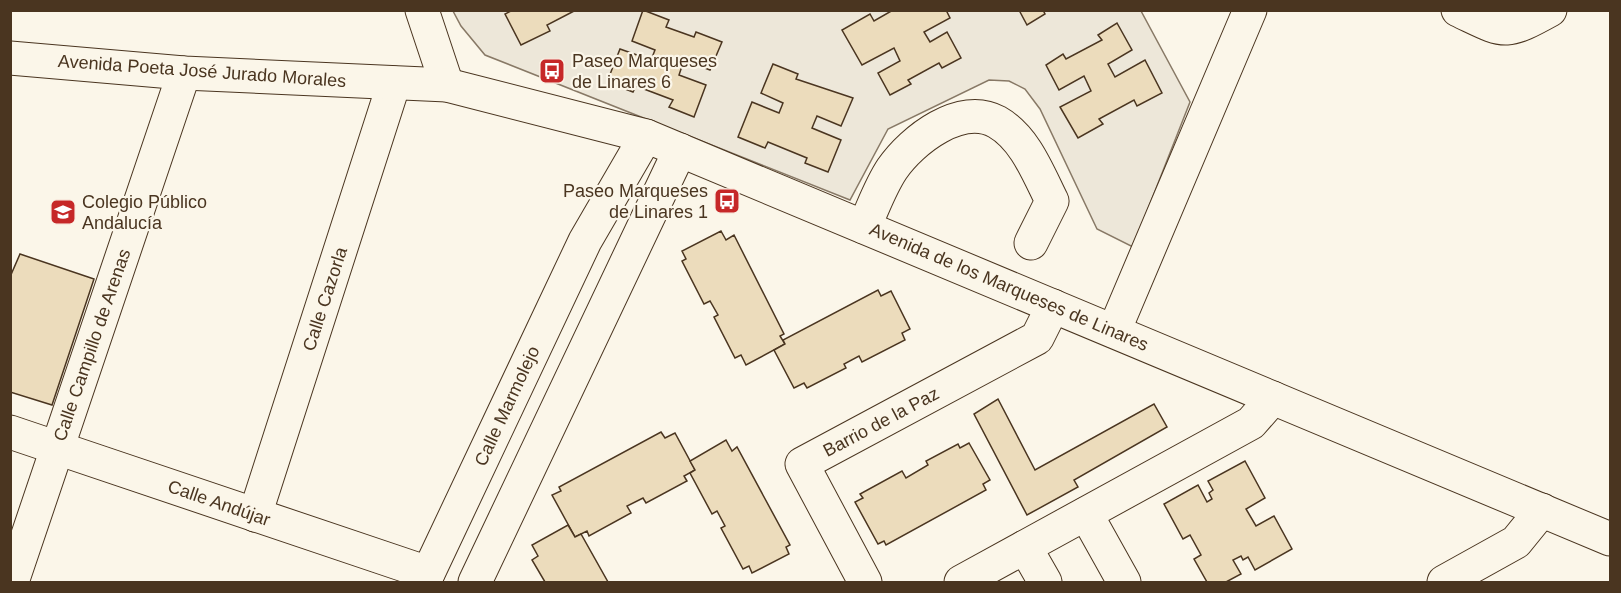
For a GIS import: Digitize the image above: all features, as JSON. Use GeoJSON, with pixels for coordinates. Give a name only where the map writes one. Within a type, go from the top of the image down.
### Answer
{"type":"FeatureCollection","features":[{"type":"Feature","properties":{"kind":"street"},"geometry":{"type":"LineString","coordinates":[[422,10],[447,84]]}},
{"type":"Feature","properties":{"kind":"street"},"geometry":{"type":"LineString","coordinates":[[1114,331],[1250,10]]}},
{"type":"Feature","properties":{"kind":"street"},"geometry":{"type":"LineString","coordinates":[[1458,10],[1498,29],[1517,29],[1550,10]]}},
{"type":"Feature","properties":{"kind":"street","name":"Avenida Poeta José Jurado Morales"},"geometry":{"type":"LineString","coordinates":[[10,58],[184,74],[394,83]]}},
{"type":"Feature","properties":{"kind":"street","name":"Calle Campillo de Arenas"},"geometry":{"type":"LineString","coordinates":[[12,582],[184,74]]}},
{"type":"Feature","properties":{"kind":"street","name":"Avenida de los Marqueses de Linares"},"geometry":{"type":"LineString","coordinates":[[394,83],[447,84],[646,136],[1611,538]]}},
{"type":"Feature","properties":{"kind":"street","name":"Calle Cazorla"},"geometry":{"type":"LineString","coordinates":[[255,515],[394,83]]}},
{"type":"Feature","properties":{"kind":"street"},"geometry":{"type":"LineString","coordinates":[[864,227],[892,170],[907,152],[951,122],[968,116],[980,116],[997,122],[1018,141],[1052,201],[1031,243]]}},
{"type":"Feature","properties":{"kind":"street","name":"Calle Marmolejo"},"geometry":{"type":"LineString","coordinates":[[426,578],[591,231],[646,136]]}},
{"type":"Feature","properties":{"kind":"street"},"geometry":{"type":"LineString","coordinates":[[475,582],[680,150]]}},
{"type":"Feature","properties":{"kind":"street"},"geometry":{"type":"LineString","coordinates":[[591,231],[601,225],[615,224],[626,237],[631,255]]}},
{"type":"Feature","properties":{"kind":"street","name":"Barrio de la Paz"},"geometry":{"type":"LineString","coordinates":[[855,579],[802,465],[1037,338],[1053,306]]}},
{"type":"Feature","properties":{"kind":"street"},"geometry":{"type":"LineString","coordinates":[[961,582],[1251,423],[1273,398]]}},
{"type":"Feature","properties":{"kind":"street","name":"Calle Andújar"},"geometry":{"type":"LineString","coordinates":[[10,432],[255,515],[426,578]]}},
{"type":"Feature","properties":{"kind":"street"},"geometry":{"type":"LineString","coordinates":[[1444,582],[1516,542],[1542,510]]}},
{"type":"Feature","properties":{"kind":"street"},"geometry":{"type":"LineString","coordinates":[[1086,514],[1124,582]]}},
{"type":"Feature","properties":{"kind":"street"},"geometry":{"type":"LineString","coordinates":[[1025,547],[1045,582]]}},
{"type":"Feature","properties":{"kind":"shaded area"},"geometry":{"type":"Polygon","coordinates":[[[453,11],[1141,11],[1190,102],[1133,247],[1097,229],[1040,109],[1025,89],[1009,81],[989,80],[888,129],[850,200],[485,55],[461,26],[453,11]]]}},
{"type":"Feature","properties":{"kind":"building"},"geometry":{"type":"Polygon","coordinates":[[[513,10],[576,10],[547,25],[550,31],[521,45],[505,14],[513,10]]]}},
{"type":"Feature","properties":{"kind":"building"},"geometry":{"type":"Polygon","coordinates":[[[643,10],[669,20],[666,27],[694,37],[696,32],[722,42],[710,70],[684,60],[679,75],[706,85],[694,117],[669,107],[673,100],[636,86],[633,92],[607,82],[620,49],[651,60],[655,50],[632,41],[643,10]]]}},
{"type":"Feature","properties":{"kind":"building"},"geometry":{"type":"Polygon","coordinates":[[[893,10],[946,10],[950,18],[924,32],[930,42],[947,32],[961,58],[942,68],[939,63],[908,80],[911,84],[890,95],[878,73],[900,61],[894,48],[862,65],[842,30],[870,14],[874,21],[893,10]]]}},
{"type":"Feature","properties":{"kind":"building"},"geometry":{"type":"Polygon","coordinates":[[[1019,10],[1043,10],[1045,14],[1027,25],[1019,10]]]}},
{"type":"Feature","properties":{"kind":"building"},"geometry":{"type":"Polygon","coordinates":[[[1117,23],[1132,50],[1108,64],[1115,77],[1145,60],[1162,93],[1137,106],[1134,100],[1099,119],[1103,124],[1078,138],[1060,107],[1091,91],[1084,76],[1059,90],[1046,65],[1063,54],[1066,59],[1102,40],[1098,35],[1117,23]]]}},
{"type":"Feature","properties":{"kind":"building"},"geometry":{"type":"Polygon","coordinates":[[[773,64],[798,74],[796,79],[853,98],[841,126],[817,116],[812,128],[841,140],[828,172],[805,163],[807,158],[768,142],[765,148],[738,137],[752,102],[779,113],[783,103],[761,93],[773,64]]]}},
{"type":"Feature","properties":{"kind":"building"},"geometry":{"type":"Polygon","coordinates":[[[721,231],[726,240],[734,235],[784,334],[780,336],[785,344],[746,365],[741,355],[735,358],[714,317],[718,315],[710,301],[704,304],[682,261],[686,259],[682,251],[721,231]]]}},
{"type":"Feature","properties":{"kind":"building"},"geometry":{"type":"Polygon","coordinates":[[[20,254],[94,279],[52,405],[10,392],[10,277],[20,254]]]}},
{"type":"Feature","properties":{"kind":"building"},"geometry":{"type":"Polygon","coordinates":[[[878,290],[881,296],[891,291],[910,329],[902,333],[905,340],[862,362],[859,356],[844,364],[846,368],[807,388],[804,383],[794,388],[774,350],[785,344],[783,340],[878,290]]]}},
{"type":"Feature","properties":{"kind":"building"},"geometry":{"type":"Polygon","coordinates":[[[998,399],[1035,470],[1154,404],[1167,427],[1074,480],[1078,487],[1027,515],[974,414],[998,399]]]}},
{"type":"Feature","properties":{"kind":"building"},"geometry":{"type":"Polygon","coordinates":[[[661,432],[665,438],[675,433],[695,470],[684,476],[687,481],[646,503],[643,498],[627,506],[631,513],[589,536],[587,531],[575,537],[552,495],[561,491],[559,487],[661,432]]]}},
{"type":"Feature","properties":{"kind":"building"},"geometry":{"type":"Polygon","coordinates":[[[726,440],[732,451],[737,447],[790,545],[786,547],[789,554],[752,573],[749,566],[743,569],[721,528],[725,526],[717,511],[712,514],[690,473],[695,470],[690,461],[726,440]]]}},
{"type":"Feature","properties":{"kind":"building"},"geometry":{"type":"Polygon","coordinates":[[[969,443],[990,480],[983,484],[986,490],[886,545],[884,541],[878,544],[855,502],[863,498],[860,494],[902,471],[906,478],[928,465],[926,461],[958,444],[960,448],[969,443]]]}},
{"type":"Feature","properties":{"kind":"building"},"geometry":{"type":"Polygon","coordinates":[[[1245,461],[1265,498],[1246,509],[1256,526],[1274,516],[1292,549],[1255,570],[1248,557],[1243,560],[1241,556],[1233,560],[1241,574],[1226,582],[1207,582],[1194,559],[1201,555],[1190,535],[1183,539],[1164,504],[1198,485],[1207,502],[1212,499],[1209,493],[1213,490],[1208,481],[1245,461]]]}},
{"type":"Feature","properties":{"kind":"building"},"geometry":{"type":"Polygon","coordinates":[[[568,525],[575,537],[581,534],[608,582],[545,582],[532,560],[538,556],[532,545],[568,525]]]}},
{"type":"Feature","properties":{"kind":"place","name":"Paseo Marqueses de Linares 6"},"geometry":{"type":"Point","coordinates":[552,71]}},
{"type":"Feature","properties":{"kind":"place","name":"Paseo Marqueses de Linares 1"},"geometry":{"type":"Point","coordinates":[727,201]}},
{"type":"Feature","properties":{"kind":"place","name":"Colegio Público Andalucía"},"geometry":{"type":"Point","coordinates":[63,212]}}]}
